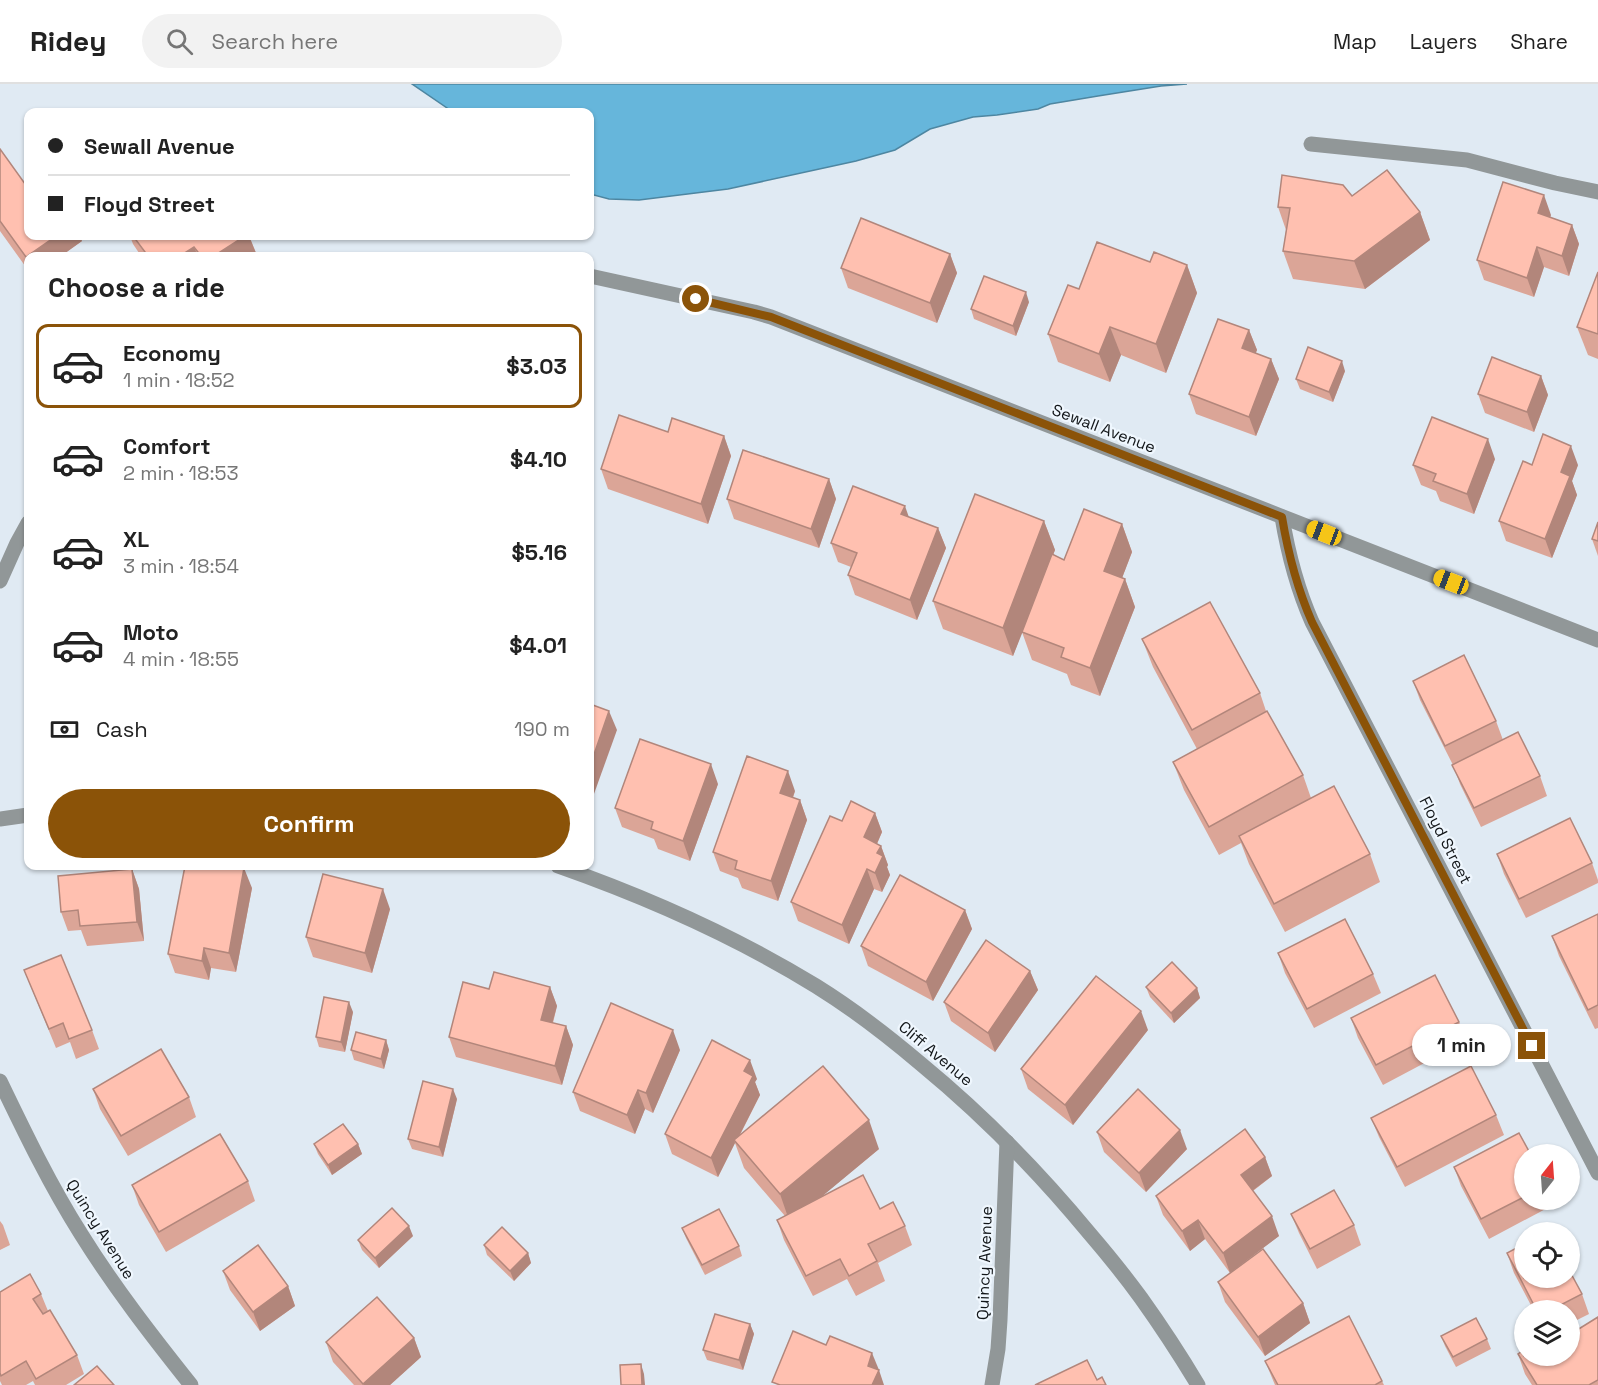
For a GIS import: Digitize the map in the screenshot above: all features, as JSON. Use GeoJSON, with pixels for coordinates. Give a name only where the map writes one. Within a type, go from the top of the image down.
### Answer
{"type":"FeatureCollection","features":[{"type":"Feature","properties":{"kind":"street"},"geometry":{"type":"LineString","coordinates":[[1311,144],[1467,160],[1598,192]]}},
{"type":"Feature","properties":{"kind":"street","name":"Sewall Avenue"},"geometry":{"type":"LineString","coordinates":[[594,277],[771,317],[1598,640]]}},
{"type":"Feature","properties":{"kind":"street","name":"Floyd Street"},"geometry":{"type":"LineString","coordinates":[[1282,517],[1296,580],[1312,622],[1598,1173]]}},
{"type":"Feature","properties":{"kind":"street"},"geometry":{"type":"LineString","coordinates":[[0,581],[24,530]]}},
{"type":"Feature","properties":{"kind":"street"},"geometry":{"type":"LineString","coordinates":[[0,819],[24,816]]}},
{"type":"Feature","properties":{"kind":"street","name":"Cliff Avenue"},"geometry":{"type":"LineString","coordinates":[[569,870],[631,893],[712,929],[817,987],[875,1026],[912,1056],[959,1096],[1007,1142],[1062,1200],[1115,1264],[1156,1320],[1198,1385]]}},
{"type":"Feature","properties":{"kind":"street","name":"Quincy Avenue"},"geometry":{"type":"LineString","coordinates":[[0,1081],[33,1150],[79,1232],[136,1315],[191,1385]]}},
{"type":"Feature","properties":{"kind":"street","name":"Quincy Avenue"},"geometry":{"type":"LineString","coordinates":[[992,1385],[998,1349],[1007,1142]]}},
{"type":"Feature","properties":{"kind":"water"},"geometry":{"type":"Polygon","coordinates":[[[412,84],[1187,84],[1050,104],[1038,109],[973,117],[930,129],[895,150],[856,161],[728,189],[639,200],[609,199],[594,195],[594,108],[447,108],[412,84]]]}},
{"type":"Feature","properties":{"kind":"building"},"geometry":{"type":"Polygon","coordinates":[[[0,149],[24,182],[24,240],[50,240],[33,252],[24,252],[24,254],[0,221],[0,149]]]}},
{"type":"Feature","properties":{"kind":"building"},"geometry":{"type":"Polygon","coordinates":[[[1387,170],[1420,212],[1354,261],[1283,251],[1290,208],[1278,207],[1282,175],[1343,185],[1352,196],[1387,170]]]}},
{"type":"Feature","properties":{"kind":"building"},"geometry":{"type":"Polygon","coordinates":[[[1503,182],[1544,195],[1538,213],[1572,225],[1562,256],[1537,247],[1527,278],[1477,260],[1503,182]]]}},
{"type":"Feature","properties":{"kind":"building"},"geometry":{"type":"Polygon","coordinates":[[[861,218],[950,254],[930,303],[841,268],[861,218]]]}},
{"type":"Feature","properties":{"kind":"building"},"geometry":{"type":"Polygon","coordinates":[[[136,240],[239,240],[220,252],[198,252],[194,247],[186,252],[145,252],[136,240]]]}},
{"type":"Feature","properties":{"kind":"building"},"geometry":{"type":"Polygon","coordinates":[[[1097,242],[1150,262],[1154,252],[1187,265],[1156,344],[1110,327],[1099,354],[1048,334],[1068,285],[1079,289],[1097,242]]]}},
{"type":"Feature","properties":{"kind":"building"},"geometry":{"type":"Polygon","coordinates":[[[1598,272],[1598,334],[1577,327],[1598,272]]]}},
{"type":"Feature","properties":{"kind":"building"},"geometry":{"type":"Polygon","coordinates":[[[984,276],[1026,292],[1013,326],[971,309],[984,276]]]}},
{"type":"Feature","properties":{"kind":"building"},"geometry":{"type":"Polygon","coordinates":[[[1218,319],[1249,330],[1242,348],[1271,359],[1249,417],[1189,394],[1218,319]]]}},
{"type":"Feature","properties":{"kind":"building"},"geometry":{"type":"Polygon","coordinates":[[[1308,347],[1342,361],[1329,392],[1296,379],[1308,347]]]}},
{"type":"Feature","properties":{"kind":"building"},"geometry":{"type":"Polygon","coordinates":[[[1492,357],[1541,376],[1527,412],[1478,394],[1492,357]]]}},
{"type":"Feature","properties":{"kind":"building"},"geometry":{"type":"Polygon","coordinates":[[[619,415],[668,432],[672,418],[724,436],[701,504],[601,469],[619,415]]]}},
{"type":"Feature","properties":{"kind":"building"},"geometry":{"type":"Polygon","coordinates":[[[1432,417],[1488,439],[1467,494],[1433,481],[1436,474],[1413,465],[1432,417]]]}},
{"type":"Feature","properties":{"kind":"building"},"geometry":{"type":"Polygon","coordinates":[[[1543,434],[1571,446],[1561,472],[1570,476],[1545,539],[1499,521],[1523,461],[1532,465],[1543,434]]]}},
{"type":"Feature","properties":{"kind":"building"},"geometry":{"type":"Polygon","coordinates":[[[743,450],[829,479],[811,529],[727,499],[743,450]]]}},
{"type":"Feature","properties":{"kind":"building"},"geometry":{"type":"Polygon","coordinates":[[[853,486],[905,506],[901,514],[938,528],[910,600],[848,575],[857,553],[831,543],[853,486]]]}},
{"type":"Feature","properties":{"kind":"building"},"geometry":{"type":"Polygon","coordinates":[[[975,494],[1044,521],[1003,628],[933,601],[975,494]]]}},
{"type":"Feature","properties":{"kind":"building"},"geometry":{"type":"Polygon","coordinates":[[[1084,509],[1122,524],[1104,571],[1125,579],[1090,668],[1061,657],[1064,648],[1022,632],[1052,554],[1064,560],[1084,509]]]}},
{"type":"Feature","properties":{"kind":"building"},"geometry":{"type":"Polygon","coordinates":[[[1598,522],[1598,541],[1592,539],[1598,522]]]}},
{"type":"Feature","properties":{"kind":"building"},"geometry":{"type":"Polygon","coordinates":[[[1210,602],[1260,693],[1192,730],[1142,639],[1210,602]]]}},
{"type":"Feature","properties":{"kind":"building"},"geometry":{"type":"Polygon","coordinates":[[[1464,655],[1496,721],[1445,746],[1413,681],[1464,655]]]}},
{"type":"Feature","properties":{"kind":"building"},"geometry":{"type":"Polygon","coordinates":[[[594,705],[609,711],[594,754],[594,705]]]}},
{"type":"Feature","properties":{"kind":"building"},"geometry":{"type":"Polygon","coordinates":[[[1267,711],[1303,775],[1209,827],[1173,762],[1267,711]]]}},
{"type":"Feature","properties":{"kind":"building"},"geometry":{"type":"Polygon","coordinates":[[[1518,732],[1540,776],[1474,808],[1452,765],[1518,732]]]}},
{"type":"Feature","properties":{"kind":"building"},"geometry":{"type":"Polygon","coordinates":[[[640,739],[711,764],[683,841],[651,829],[653,822],[615,808],[640,739]]]}},
{"type":"Feature","properties":{"kind":"building"},"geometry":{"type":"Polygon","coordinates":[[[747,756],[788,771],[780,793],[800,800],[771,881],[735,869],[737,861],[713,852],[747,756]]]}},
{"type":"Feature","properties":{"kind":"building"},"geometry":{"type":"Polygon","coordinates":[[[1334,786],[1370,854],[1274,904],[1239,836],[1334,786]]]}},
{"type":"Feature","properties":{"kind":"building"},"geometry":{"type":"Polygon","coordinates":[[[851,801],[875,813],[864,837],[881,846],[877,853],[883,856],[875,873],[867,869],[842,925],[791,902],[830,816],[842,821],[851,801]]]}},
{"type":"Feature","properties":{"kind":"building"},"geometry":{"type":"Polygon","coordinates":[[[1570,818],[1592,863],[1519,899],[1497,854],[1570,818]]]}},
{"type":"Feature","properties":{"kind":"building"},"geometry":{"type":"Polygon","coordinates":[[[132,870],[137,922],[80,926],[78,910],[61,912],[58,876],[132,870]]]}},
{"type":"Feature","properties":{"kind":"building"},"geometry":{"type":"Polygon","coordinates":[[[184,870],[244,870],[229,953],[204,948],[202,961],[168,954],[184,870]]]}},
{"type":"Feature","properties":{"kind":"building"},"geometry":{"type":"Polygon","coordinates":[[[323,874],[383,889],[365,953],[306,937],[323,874]]]}},
{"type":"Feature","properties":{"kind":"building"},"geometry":{"type":"Polygon","coordinates":[[[900,875],[965,910],[926,982],[861,946],[900,875]]]}},
{"type":"Feature","properties":{"kind":"building"},"geometry":{"type":"Polygon","coordinates":[[[1598,914],[1598,1005],[1588,1010],[1552,936],[1598,914]]]}},
{"type":"Feature","properties":{"kind":"building"},"geometry":{"type":"Polygon","coordinates":[[[1345,919],[1373,974],[1307,1009],[1278,953],[1345,919]]]}},
{"type":"Feature","properties":{"kind":"building"},"geometry":{"type":"Polygon","coordinates":[[[986,940],[1030,971],[988,1033],[944,1002],[986,940]]]}},
{"type":"Feature","properties":{"kind":"building"},"geometry":{"type":"Polygon","coordinates":[[[61,955],[92,1030],[69,1039],[63,1023],[49,1029],[24,970],[61,955]]]}},
{"type":"Feature","properties":{"kind":"building"},"geometry":{"type":"Polygon","coordinates":[[[1172,962],[1197,988],[1171,1013],[1146,987],[1172,962]]]}},
{"type":"Feature","properties":{"kind":"building"},"geometry":{"type":"Polygon","coordinates":[[[494,972],[550,987],[541,1020],[566,1026],[555,1066],[449,1037],[463,982],[489,989],[494,972]]]}},
{"type":"Feature","properties":{"kind":"building"},"geometry":{"type":"Polygon","coordinates":[[[1435,975],[1459,1022],[1376,1065],[1351,1018],[1435,975]]]}},
{"type":"Feature","properties":{"kind":"building"},"geometry":{"type":"Polygon","coordinates":[[[1096,976],[1141,1011],[1065,1105],[1021,1069],[1096,976]]]}},
{"type":"Feature","properties":{"kind":"building"},"geometry":{"type":"Polygon","coordinates":[[[324,997],[349,1002],[341,1042],[316,1037],[324,997]]]}},
{"type":"Feature","properties":{"kind":"building"},"geometry":{"type":"Polygon","coordinates":[[[611,1003],[673,1030],[646,1093],[638,1090],[627,1115],[573,1092],[611,1003]]]}},
{"type":"Feature","properties":{"kind":"building"},"geometry":{"type":"Polygon","coordinates":[[[356,1032],[386,1040],[381,1059],[351,1050],[356,1032]]]}},
{"type":"Feature","properties":{"kind":"building"},"geometry":{"type":"Polygon","coordinates":[[[712,1040],[750,1060],[744,1071],[753,1076],[711,1158],[665,1134],[712,1040]]]}},
{"type":"Feature","properties":{"kind":"building"},"geometry":{"type":"Polygon","coordinates":[[[161,1049],[189,1097],[121,1136],[93,1089],[161,1049]]]}},
{"type":"Feature","properties":{"kind":"building"},"geometry":{"type":"Polygon","coordinates":[[[823,1066],[869,1120],[780,1194],[734,1140],[823,1066]]]}},
{"type":"Feature","properties":{"kind":"building"},"geometry":{"type":"Polygon","coordinates":[[[1471,1066],[1496,1115],[1397,1167],[1371,1118],[1471,1066]]]}},
{"type":"Feature","properties":{"kind":"building"},"geometry":{"type":"Polygon","coordinates":[[[423,1081],[453,1089],[439,1147],[408,1139],[423,1081]]]}},
{"type":"Feature","properties":{"kind":"building"},"geometry":{"type":"Polygon","coordinates":[[[1138,1089],[1180,1130],[1139,1173],[1097,1132],[1138,1089]]]}},
{"type":"Feature","properties":{"kind":"building"},"geometry":{"type":"Polygon","coordinates":[[[343,1124],[358,1144],[328,1165],[314,1144],[343,1124]]]}},
{"type":"Feature","properties":{"kind":"building"},"geometry":{"type":"Polygon","coordinates":[[[1245,1129],[1265,1157],[1241,1175],[1272,1216],[1223,1253],[1198,1220],[1182,1231],[1156,1196],[1245,1129]]]}},
{"type":"Feature","properties":{"kind":"building"},"geometry":{"type":"Polygon","coordinates":[[[1519,1133],[1525,1144],[1514,1144],[1514,1202],[1481,1219],[1454,1167],[1519,1133]]]}},
{"type":"Feature","properties":{"kind":"building"},"geometry":{"type":"Polygon","coordinates":[[[220,1134],[248,1181],[159,1232],[132,1185],[220,1134]]]}},
{"type":"Feature","properties":{"kind":"building"},"geometry":{"type":"Polygon","coordinates":[[[863,1175],[880,1209],[893,1202],[905,1226],[868,1244],[877,1261],[849,1276],[840,1259],[806,1276],[777,1220],[863,1175]]]}},
{"type":"Feature","properties":{"kind":"building"},"geometry":{"type":"Polygon","coordinates":[[[1334,1190],[1354,1225],[1310,1249],[1291,1214],[1334,1190]]]}},
{"type":"Feature","properties":{"kind":"building"},"geometry":{"type":"Polygon","coordinates":[[[392,1208],[409,1226],[375,1258],[358,1240],[392,1208]]]}},
{"type":"Feature","properties":{"kind":"building"},"geometry":{"type":"Polygon","coordinates":[[[719,1209],[739,1246],[702,1265],[682,1228],[719,1209]]]}},
{"type":"Feature","properties":{"kind":"building"},"geometry":{"type":"Polygon","coordinates":[[[502,1227],[528,1253],[510,1271],[484,1245],[502,1227]]]}},
{"type":"Feature","properties":{"kind":"building"},"geometry":{"type":"Polygon","coordinates":[[[258,1245],[288,1286],[253,1312],[223,1271],[258,1245]]]}},
{"type":"Feature","properties":{"kind":"building"},"geometry":{"type":"Polygon","coordinates":[[[1263,1249],[1303,1303],[1258,1337],[1218,1282],[1263,1249]]]}},
{"type":"Feature","properties":{"kind":"building"},"geometry":{"type":"Polygon","coordinates":[[[1514,1249],[1514,1267],[1507,1253],[1514,1249]]]}},
{"type":"Feature","properties":{"kind":"building"},"geometry":{"type":"Polygon","coordinates":[[[30,1274],[41,1294],[33,1299],[43,1314],[50,1310],[77,1355],[36,1379],[26,1361],[1,1376],[0,1292],[30,1274]]]}},
{"type":"Feature","properties":{"kind":"building"},"geometry":{"type":"Polygon","coordinates":[[[1525,1288],[1579,1288],[1582,1294],[1570,1300],[1531,1300],[1525,1288]]]}},
{"type":"Feature","properties":{"kind":"building"},"geometry":{"type":"Polygon","coordinates":[[[377,1297],[414,1338],[363,1384],[326,1342],[377,1297]]]}},
{"type":"Feature","properties":{"kind":"building"},"geometry":{"type":"Polygon","coordinates":[[[715,1314],[750,1324],[739,1360],[703,1350],[715,1314]]]}},
{"type":"Feature","properties":{"kind":"building"},"geometry":{"type":"Polygon","coordinates":[[[1349,1316],[1382,1381],[1375,1385],[1278,1385],[1265,1361],[1349,1316]]]}},
{"type":"Feature","properties":{"kind":"building"},"geometry":{"type":"Polygon","coordinates":[[[1598,1317],[1598,1380],[1589,1385],[1537,1385],[1525,1366],[1580,1366],[1580,1328],[1598,1317]]]}},
{"type":"Feature","properties":{"kind":"building"},"geometry":{"type":"Polygon","coordinates":[[[1476,1318],[1487,1339],[1453,1357],[1441,1336],[1476,1318]]]}},
{"type":"Feature","properties":{"kind":"building"},"geometry":{"type":"Polygon","coordinates":[[[793,1331],[826,1345],[830,1336],[872,1353],[868,1366],[879,1370],[872,1385],[780,1385],[772,1382],[793,1331]]]}},
{"type":"Feature","properties":{"kind":"building"},"geometry":{"type":"Polygon","coordinates":[[[1087,1360],[1097,1380],[1102,1377],[1106,1385],[1035,1385],[1087,1360]]]}},
{"type":"Feature","properties":{"kind":"building"},"geometry":{"type":"Polygon","coordinates":[[[641,1364],[642,1385],[621,1385],[620,1365],[641,1364]]]}},
{"type":"Feature","properties":{"kind":"building"},"geometry":{"type":"Polygon","coordinates":[[[97,1366],[114,1385],[74,1385],[97,1366]]]}},
{"type":"Feature","properties":{"kind":"route"},"geometry":{"type":"LineString","coordinates":[[696,299],[771,317],[1282,517],[1296,580],[1312,622],[1532,1046]]}}]}
